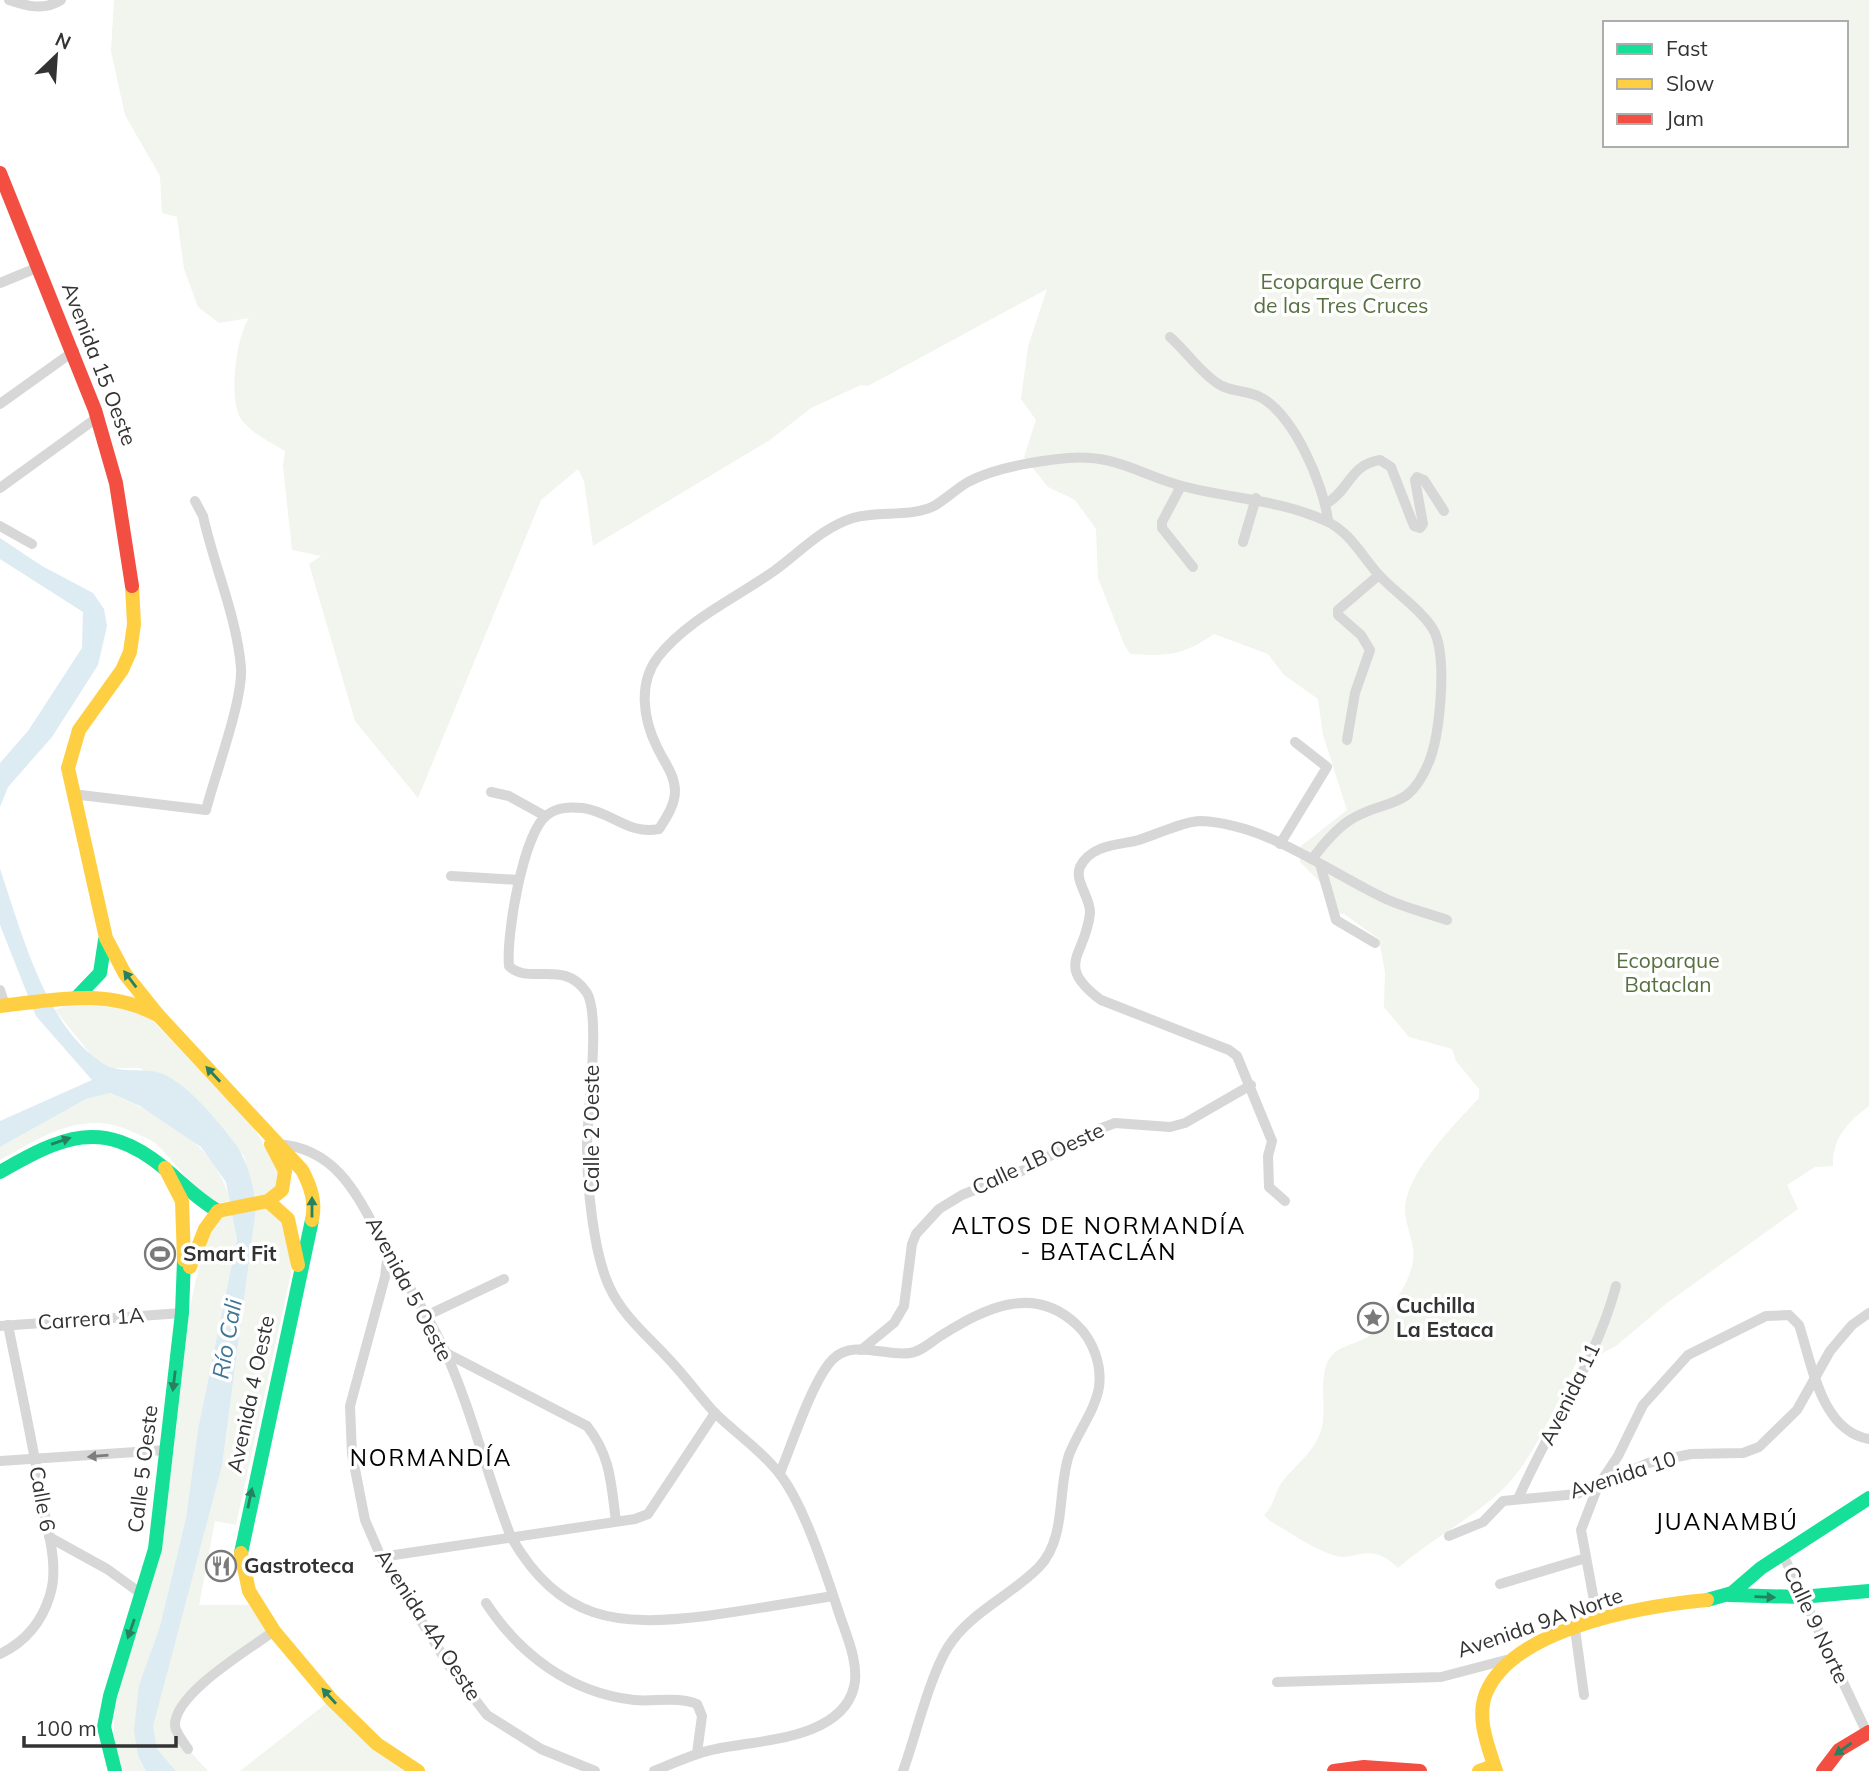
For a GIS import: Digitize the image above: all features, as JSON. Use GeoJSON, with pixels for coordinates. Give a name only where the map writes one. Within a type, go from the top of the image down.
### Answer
{"type":"FeatureCollection","features":[{"type":"Feature","properties":{"kind":"main road","name":"Avenida 15 Oeste"},"geometry":{"type":"LineString","coordinates":[[0,173],[8,199],[74,351],[113,459],[125,514],[131,578]]}},
{"type":"Feature","properties":{"kind":"main road","name":"Avenida 4 Oeste"},"geometry":{"type":"LineString","coordinates":[[131,578],[133,644],[122,671],[71,741],[68,768],[106,938],[125,974],[159,1016],[302,1170],[311,1187],[314,1210],[240,1551],[249,1591],[274,1631],[341,1708],[377,1744],[418,1771]]}},
{"type":"Feature","properties":{"kind":"main road","name":"Avenida 4 Oeste"},"geometry":{"type":"LineString","coordinates":[[72,998],[96,982],[104,968],[106,938]]}},
{"type":"Feature","properties":{"kind":"main road","name":"Avenida 4 Oeste"},"geometry":{"type":"LineString","coordinates":[[8,1005],[72,998],[114,997],[146,1006],[159,1016]]}},
{"type":"Feature","properties":{"kind":"main road"},"geometry":{"type":"LineString","coordinates":[[0,1172],[43,1147],[72,1137],[104,1136],[127,1140],[165,1168],[198,1201],[222,1210],[265,1201],[282,1190],[286,1178],[259,1124]]}},
{"type":"Feature","properties":{"kind":"main road","name":"Calle 5 Oeste"},"geometry":{"type":"LineString","coordinates":[[114,1771],[104,1727],[110,1696],[155,1549],[182,1313],[185,1232],[182,1201],[165,1168]]}},
{"type":"Feature","properties":{"kind":"main road"},"geometry":{"type":"LineString","coordinates":[[265,1201],[285,1210],[290,1217],[299,1273]]}},
{"type":"Feature","properties":{"kind":"main road"},"geometry":{"type":"LineString","coordinates":[[182,1313],[192,1256],[205,1229],[222,1210]]}},
{"type":"Feature","properties":{"kind":"main road"},"geometry":{"type":"LineString","coordinates":[[1729,1595],[1759,1569],[1869,1498]]}},
{"type":"Feature","properties":{"kind":"main road","name":"Avenida 9A Norte"},"geometry":{"type":"LineString","coordinates":[[1506,1661],[1525,1649],[1575,1629],[1658,1607],[1729,1595],[1801,1597],[1869,1591]]}},
{"type":"Feature","properties":{"kind":"main road"},"geometry":{"type":"LineString","coordinates":[[1489,1769],[1482,1708],[1487,1686],[1506,1661]]}},
{"type":"Feature","properties":{"kind":"main road"},"geometry":{"type":"LineString","coordinates":[[1823,1771],[1839,1749],[1868,1733]]}},
{"type":"Feature","properties":{"kind":"main road"},"geometry":{"type":"LineString","coordinates":[[1334,1771],[1364,1767],[1420,1771]]}},
{"type":"Feature","properties":{"kind":"street"},"geometry":{"type":"LineString","coordinates":[[9,0],[31,6],[46,6],[61,0]]}},
{"type":"Feature","properties":{"kind":"street"},"geometry":{"type":"LineString","coordinates":[[0,283],[39,267]]}},
{"type":"Feature","properties":{"kind":"street"},"geometry":{"type":"LineString","coordinates":[[1170,337],[1216,383],[1260,397],[1275,408],[1288,423],[1315,475],[1326,504],[1328,521]]}},
{"type":"Feature","properties":{"kind":"street"},"geometry":{"type":"LineString","coordinates":[[0,404],[74,351]]}},
{"type":"Feature","properties":{"kind":"street"},"geometry":{"type":"LineString","coordinates":[[0,488],[99,417]]}},
{"type":"Feature","properties":{"kind":"street"},"geometry":{"type":"LineString","coordinates":[[491,792],[509,796],[545,816],[562,807],[584,808],[606,814],[623,827],[644,832],[659,829],[669,812],[675,793],[671,772],[655,744],[646,714],[645,681],[659,657],[712,610],[773,572],[831,527],[856,517],[913,512],[934,506],[970,481],[1010,468],[1068,458],[1108,458],[1181,486],[1256,498],[1328,521],[1345,533],[1379,575],[1435,632],[1441,660],[1435,742],[1418,784],[1402,801],[1352,820],[1327,841],[1316,862],[1336,920],[1375,943]]}},
{"type":"Feature","properties":{"kind":"street"},"geometry":{"type":"LineString","coordinates":[[1326,504],[1339,496],[1359,467],[1380,460],[1391,467],[1414,526],[1420,528],[1423,524],[1415,481],[1418,477],[1424,480],[1444,511]]}},
{"type":"Feature","properties":{"kind":"street"},"geometry":{"type":"LineString","coordinates":[[1181,486],[1162,522],[1162,528],[1193,567]]}},
{"type":"Feature","properties":{"kind":"street"},"geometry":{"type":"LineString","coordinates":[[1243,542],[1256,498]]}},
{"type":"Feature","properties":{"kind":"street"},"geometry":{"type":"LineString","coordinates":[[72,794],[206,810],[237,697],[241,670],[236,638],[203,516],[195,501]]}},
{"type":"Feature","properties":{"kind":"street"},"geometry":{"type":"LineString","coordinates":[[0,526],[32,544]]}},
{"type":"Feature","properties":{"kind":"street"},"geometry":{"type":"LineString","coordinates":[[1347,740],[1355,693],[1370,650],[1361,635],[1338,615],[1338,610],[1379,575]]}},
{"type":"Feature","properties":{"kind":"street"},"geometry":{"type":"LineString","coordinates":[[1280,844],[1327,767],[1295,743]]}},
{"type":"Feature","properties":{"kind":"street","name":"Calle 2 Oeste"},"geometry":{"type":"LineString","coordinates":[[545,816],[536,830],[519,880],[508,953],[509,966],[519,973],[561,973],[576,981],[588,995],[592,1006],[587,1147],[593,1222],[608,1285],[633,1322],[715,1413],[780,1473],[799,1511],[833,1596],[853,1661],[854,1687],[844,1706],[825,1723],[800,1733],[697,1754],[654,1771]]}},
{"type":"Feature","properties":{"kind":"street"},"geometry":{"type":"LineString","coordinates":[[1285,1201],[1269,1187],[1266,1172],[1272,1140],[1237,1056],[1229,1050],[1121,1010],[1087,990],[1074,969],[1074,958],[1089,926],[1090,906],[1078,875],[1091,853],[1097,850],[1199,821],[1250,832],[1280,844],[1388,900],[1447,920]]}},
{"type":"Feature","properties":{"kind":"street"},"geometry":{"type":"LineString","coordinates":[[451,876],[519,880]]}},
{"type":"Feature","properties":{"kind":"street"},"geometry":{"type":"LineString","coordinates":[[0,990],[8,1005]]}},
{"type":"Feature","properties":{"kind":"street","name":"Calle 1B Oeste"},"geometry":{"type":"LineString","coordinates":[[861,1350],[894,1323],[904,1306],[912,1244],[916,1234],[939,1209],[961,1195],[1024,1170],[1099,1129],[1115,1123],[1170,1127],[1185,1123],[1251,1085]]}},
{"type":"Feature","properties":{"kind":"street","name":"Avenida 5 Oeste"},"geometry":{"type":"LineString","coordinates":[[278,1144],[299,1147],[329,1161],[352,1186],[370,1214],[388,1252],[428,1315],[446,1353],[511,1537],[526,1562],[544,1583],[569,1602],[605,1617],[633,1622],[665,1621],[833,1596]]}},
{"type":"Feature","properties":{"kind":"street","name":"Avenida 4A Oeste"},"geometry":{"type":"LineString","coordinates":[[388,1252],[385,1277],[356,1378],[349,1428],[357,1488],[365,1520],[381,1557],[450,1667],[487,1715],[541,1749],[594,1771]]}},
{"type":"Feature","properties":{"kind":"street"},"geometry":{"type":"LineString","coordinates":[[428,1315],[504,1279]]}},
{"type":"Feature","properties":{"kind":"street","name":"Avenida 11"},"geometry":{"type":"LineString","coordinates":[[1518,1499],[1583,1370],[1610,1308],[1616,1286]]}},
{"type":"Feature","properties":{"kind":"street"},"geometry":{"type":"LineString","coordinates":[[780,1473],[821,1376],[833,1359],[844,1352],[861,1350],[913,1353],[982,1310],[1017,1303],[1037,1304],[1071,1319],[1093,1347],[1099,1366],[1098,1388],[1069,1457],[1059,1522],[1042,1564],[962,1629],[948,1647],[903,1771]]}},
{"type":"Feature","properties":{"kind":"street","name":"Carrera 1A"},"geometry":{"type":"LineString","coordinates":[[4,1325],[182,1313]]}},
{"type":"Feature","properties":{"kind":"street","name":"Avenida 10"},"geometry":{"type":"LineString","coordinates":[[1450,1536],[1483,1522],[1503,1501],[1577,1494],[1648,1463],[1691,1454],[1743,1453],[1759,1447],[1797,1410],[1830,1351],[1852,1325],[1869,1313]]}},
{"type":"Feature","properties":{"kind":"street"},"geometry":{"type":"LineString","coordinates":[[1598,1622],[1581,1530],[1598,1486],[1618,1456],[1643,1405],[1688,1355],[1766,1316],[1789,1315],[1799,1325],[1830,1412],[1843,1430],[1869,1439]]}},
{"type":"Feature","properties":{"kind":"street","name":"Calle 6"},"geometry":{"type":"LineString","coordinates":[[0,1654],[20,1643],[44,1611],[54,1576],[36,1461],[4,1325]]}},
{"type":"Feature","properties":{"kind":"street"},"geometry":{"type":"LineString","coordinates":[[446,1353],[587,1426],[601,1444],[608,1461],[616,1521]]}},
{"type":"Feature","properties":{"kind":"street"},"geometry":{"type":"LineString","coordinates":[[381,1557],[649,1514],[715,1413]]}},
{"type":"Feature","properties":{"kind":"street"},"geometry":{"type":"LineString","coordinates":[[0,1461],[36,1461],[166,1450]]}},
{"type":"Feature","properties":{"kind":"street"},"geometry":{"type":"LineString","coordinates":[[49,1537],[107,1569],[143,1595]]}},
{"type":"Feature","properties":{"kind":"street","name":"Calle 9 Norte"},"geometry":{"type":"LineString","coordinates":[[1783,1555],[1868,1733]]}},
{"type":"Feature","properties":{"kind":"street"},"geometry":{"type":"LineString","coordinates":[[1500,1584],[1586,1558]]}},
{"type":"Feature","properties":{"kind":"street"},"geometry":{"type":"LineString","coordinates":[[486,1603],[521,1648],[548,1669],[581,1686],[631,1700],[685,1699],[697,1704],[702,1716],[697,1754]]}},
{"type":"Feature","properties":{"kind":"street"},"geometry":{"type":"LineString","coordinates":[[1575,1629],[1584,1695]]}},
{"type":"Feature","properties":{"kind":"street"},"geometry":{"type":"LineString","coordinates":[[188,1749],[175,1727],[177,1714],[187,1696],[274,1631]]}},
{"type":"Feature","properties":{"kind":"street","name":"Avenida 9A Norte"},"geometry":{"type":"LineString","coordinates":[[1277,1682],[1441,1677],[1506,1661]]}},
{"type":"Feature","properties":{"kind":"green space","name":"Ecoparque Cerro de las Tres Cruces"},"geometry":{"type":"Polygon","coordinates":[[[114,0],[1869,0],[1869,1106],[1854,1118],[1838,1139],[1833,1166],[1815,1167],[1787,1185],[1798,1209],[1667,1303],[1616,1346],[1597,1356],[1582,1351],[1526,1461],[1489,1501],[1398,1568],[1379,1555],[1370,1553],[1341,1557],[1309,1544],[1264,1515],[1282,1482],[1313,1447],[1321,1431],[1327,1363],[1339,1350],[1363,1339],[1379,1327],[1401,1292],[1413,1257],[1405,1206],[1408,1192],[1434,1148],[1479,1098],[1479,1089],[1456,1061],[1452,1049],[1409,1037],[1384,1007],[1385,972],[1379,939],[1344,914],[1332,912],[1323,885],[1300,862],[1301,846],[1347,810],[1323,735],[1318,699],[1284,675],[1268,654],[1214,634],[1193,647],[1165,654],[1130,654],[1124,644],[1098,578],[1096,529],[1075,500],[1048,487],[1024,457],[1036,420],[1021,399],[1028,347],[1047,289],[868,386],[861,385],[811,408],[770,440],[593,546],[584,481],[578,469],[541,500],[418,798],[355,721],[309,564],[321,556],[292,550],[283,466],[285,451],[250,429],[237,410],[234,384],[237,353],[249,318],[219,323],[198,307],[184,269],[177,217],[162,213],[160,176],[125,115],[111,51],[114,0]]]}},
{"type":"Feature","properties":{"kind":"green space"},"geometry":{"type":"Polygon","coordinates":[[[68,1005],[123,1008],[153,1021],[255,1129],[279,1173],[277,1187],[266,1196],[255,1196],[244,1156],[199,1103],[140,1068],[112,1068],[93,1057],[55,1010],[68,1005]]]}},
{"type":"Feature","properties":{"kind":"green space"},"geometry":{"type":"Polygon","coordinates":[[[109,1093],[166,1121],[199,1147],[213,1163],[230,1201],[215,1204],[198,1191],[155,1143],[113,1125],[79,1124],[47,1135],[0,1160],[0,1147],[86,1099],[109,1093]]]}},
{"type":"Feature","properties":{"kind":"green space"},"geometry":{"type":"Polygon","coordinates":[[[263,1206],[287,1219],[291,1273],[236,1525],[215,1521],[199,1605],[249,1605],[270,1635],[187,1696],[175,1728],[188,1749],[208,1771],[176,1771],[157,1749],[152,1726],[222,1466],[256,1209],[263,1206]]]}},
{"type":"Feature","properties":{"kind":"green space"},"geometry":{"type":"Polygon","coordinates":[[[234,1214],[237,1239],[198,1429],[186,1518],[160,1626],[139,1685],[138,1756],[146,1771],[123,1771],[114,1734],[115,1715],[123,1677],[150,1592],[163,1531],[193,1293],[203,1254],[220,1216],[234,1214]]]}},
{"type":"Feature","properties":{"kind":"green space"},"geometry":{"type":"Polygon","coordinates":[[[327,1703],[408,1771],[240,1771],[327,1703]]]}},
{"type":"Feature","properties":{"kind":"water"},"geometry":{"type":"Polygon","coordinates":[[[0,538],[42,566],[93,593],[104,609],[107,626],[98,665],[52,737],[8,787],[0,807],[0,763],[28,731],[82,648],[83,612],[0,559],[0,538]]]}},
{"type":"Feature","properties":{"kind":"water","name":"Río Cali"},"geometry":{"type":"Polygon","coordinates":[[[0,869],[27,950],[53,1006],[68,1030],[87,1051],[108,1066],[160,1073],[192,1094],[237,1146],[248,1168],[254,1193],[256,1209],[222,1466],[153,1726],[157,1749],[176,1771],[146,1771],[138,1756],[134,1730],[139,1685],[160,1626],[186,1518],[198,1429],[237,1239],[226,1182],[201,1147],[140,1106],[110,1093],[86,1099],[0,1147],[0,1121],[92,1080],[36,1016],[0,925],[0,869]]]}},
{"type":"Feature","properties":{"kind":"traffic: fast"},"geometry":{"type":"LineString","coordinates":[[77,997],[100,973],[105,940]]}},
{"type":"Feature","properties":{"kind":"traffic: fast"},"geometry":{"type":"LineString","coordinates":[[0,1172],[62,1142],[101,1137],[141,1151],[218,1211]]}},
{"type":"Feature","properties":{"kind":"traffic: fast"},"geometry":{"type":"LineString","coordinates":[[241,1553],[312,1220]]}},
{"type":"Feature","properties":{"kind":"traffic: fast"},"geometry":{"type":"LineString","coordinates":[[115,1771],[104,1727],[110,1696],[155,1549],[182,1313],[184,1260]]}},
{"type":"Feature","properties":{"kind":"traffic: fast"},"geometry":{"type":"LineString","coordinates":[[1707,1600],[1732,1593],[1761,1568],[1869,1498]]}},
{"type":"Feature","properties":{"kind":"traffic: fast"},"geometry":{"type":"LineString","coordinates":[[1729,1595],[1801,1597],[1869,1591]]}},
{"type":"Feature","properties":{"kind":"traffic: slow"},"geometry":{"type":"LineString","coordinates":[[132,586],[134,624],[130,652],[122,670],[79,730],[68,768],[106,938],[125,974],[158,1015]]}},
{"type":"Feature","properties":{"kind":"traffic: slow"},"geometry":{"type":"LineString","coordinates":[[0,1006],[61,999],[101,999],[120,1001],[159,1016],[302,1170],[312,1195],[312,1220]]}},
{"type":"Feature","properties":{"kind":"traffic: slow"},"geometry":{"type":"LineString","coordinates":[[190,1267],[205,1229],[218,1211],[268,1201],[282,1190],[285,1171],[271,1144]]}},
{"type":"Feature","properties":{"kind":"traffic: slow"},"geometry":{"type":"LineString","coordinates":[[165,1168],[182,1201],[184,1260]]}},
{"type":"Feature","properties":{"kind":"traffic: slow"},"geometry":{"type":"LineString","coordinates":[[268,1201],[288,1219],[298,1265]]}},
{"type":"Feature","properties":{"kind":"traffic: slow"},"geometry":{"type":"LineString","coordinates":[[241,1553],[249,1591],[274,1631],[331,1699],[377,1744],[418,1771]]}},
{"type":"Feature","properties":{"kind":"traffic: slow"},"geometry":{"type":"LineString","coordinates":[[1496,1771],[1484,1732],[1483,1703],[1486,1693],[1501,1670],[1523,1651],[1583,1624],[1650,1608],[1707,1600]]}},
{"type":"Feature","properties":{"kind":"traffic: slow"},"geometry":{"type":"LineString","coordinates":[[1479,1771],[1493,1766]]}},
{"type":"Feature","properties":{"kind":"traffic: jam"},"geometry":{"type":"LineString","coordinates":[[0,173],[95,410],[116,483],[132,586]]}},
{"type":"Feature","properties":{"kind":"traffic: jam"},"geometry":{"type":"LineString","coordinates":[[1823,1771],[1839,1750],[1869,1732]]}},
{"type":"Feature","properties":{"kind":"traffic: jam"},"geometry":{"type":"LineString","coordinates":[[1334,1771],[1364,1767],[1420,1771]]}},
{"type":"Feature","properties":{"kind":"place","name":"Smart Fit"},"geometry":{"type":"Point","coordinates":[160,1254]}},
{"type":"Feature","properties":{"kind":"place","name":"Cuchilla La Estaca"},"geometry":{"type":"Point","coordinates":[1373,1318]}},
{"type":"Feature","properties":{"kind":"place","name":"Gastroteca"},"geometry":{"type":"Point","coordinates":[221,1566]}},
{"type":"Feature","properties":{"kind":"district","name":"ALTOS DE NORMANDÍA - BATACLÁN"},"geometry":{"type":"Point","coordinates":[1099,1239]}},
{"type":"Feature","properties":{"kind":"district","name":"NORMANDÍA"},"geometry":{"type":"Point","coordinates":[431,1458]}},
{"type":"Feature","properties":{"kind":"district","name":"JUANAMBÚ"},"geometry":{"type":"Point","coordinates":[1727,1522]}},
{"type":"Feature","properties":{"kind":"park label","name":"Ecoparque Bataclan"},"geometry":{"type":"Point","coordinates":[1668,973]}}]}
